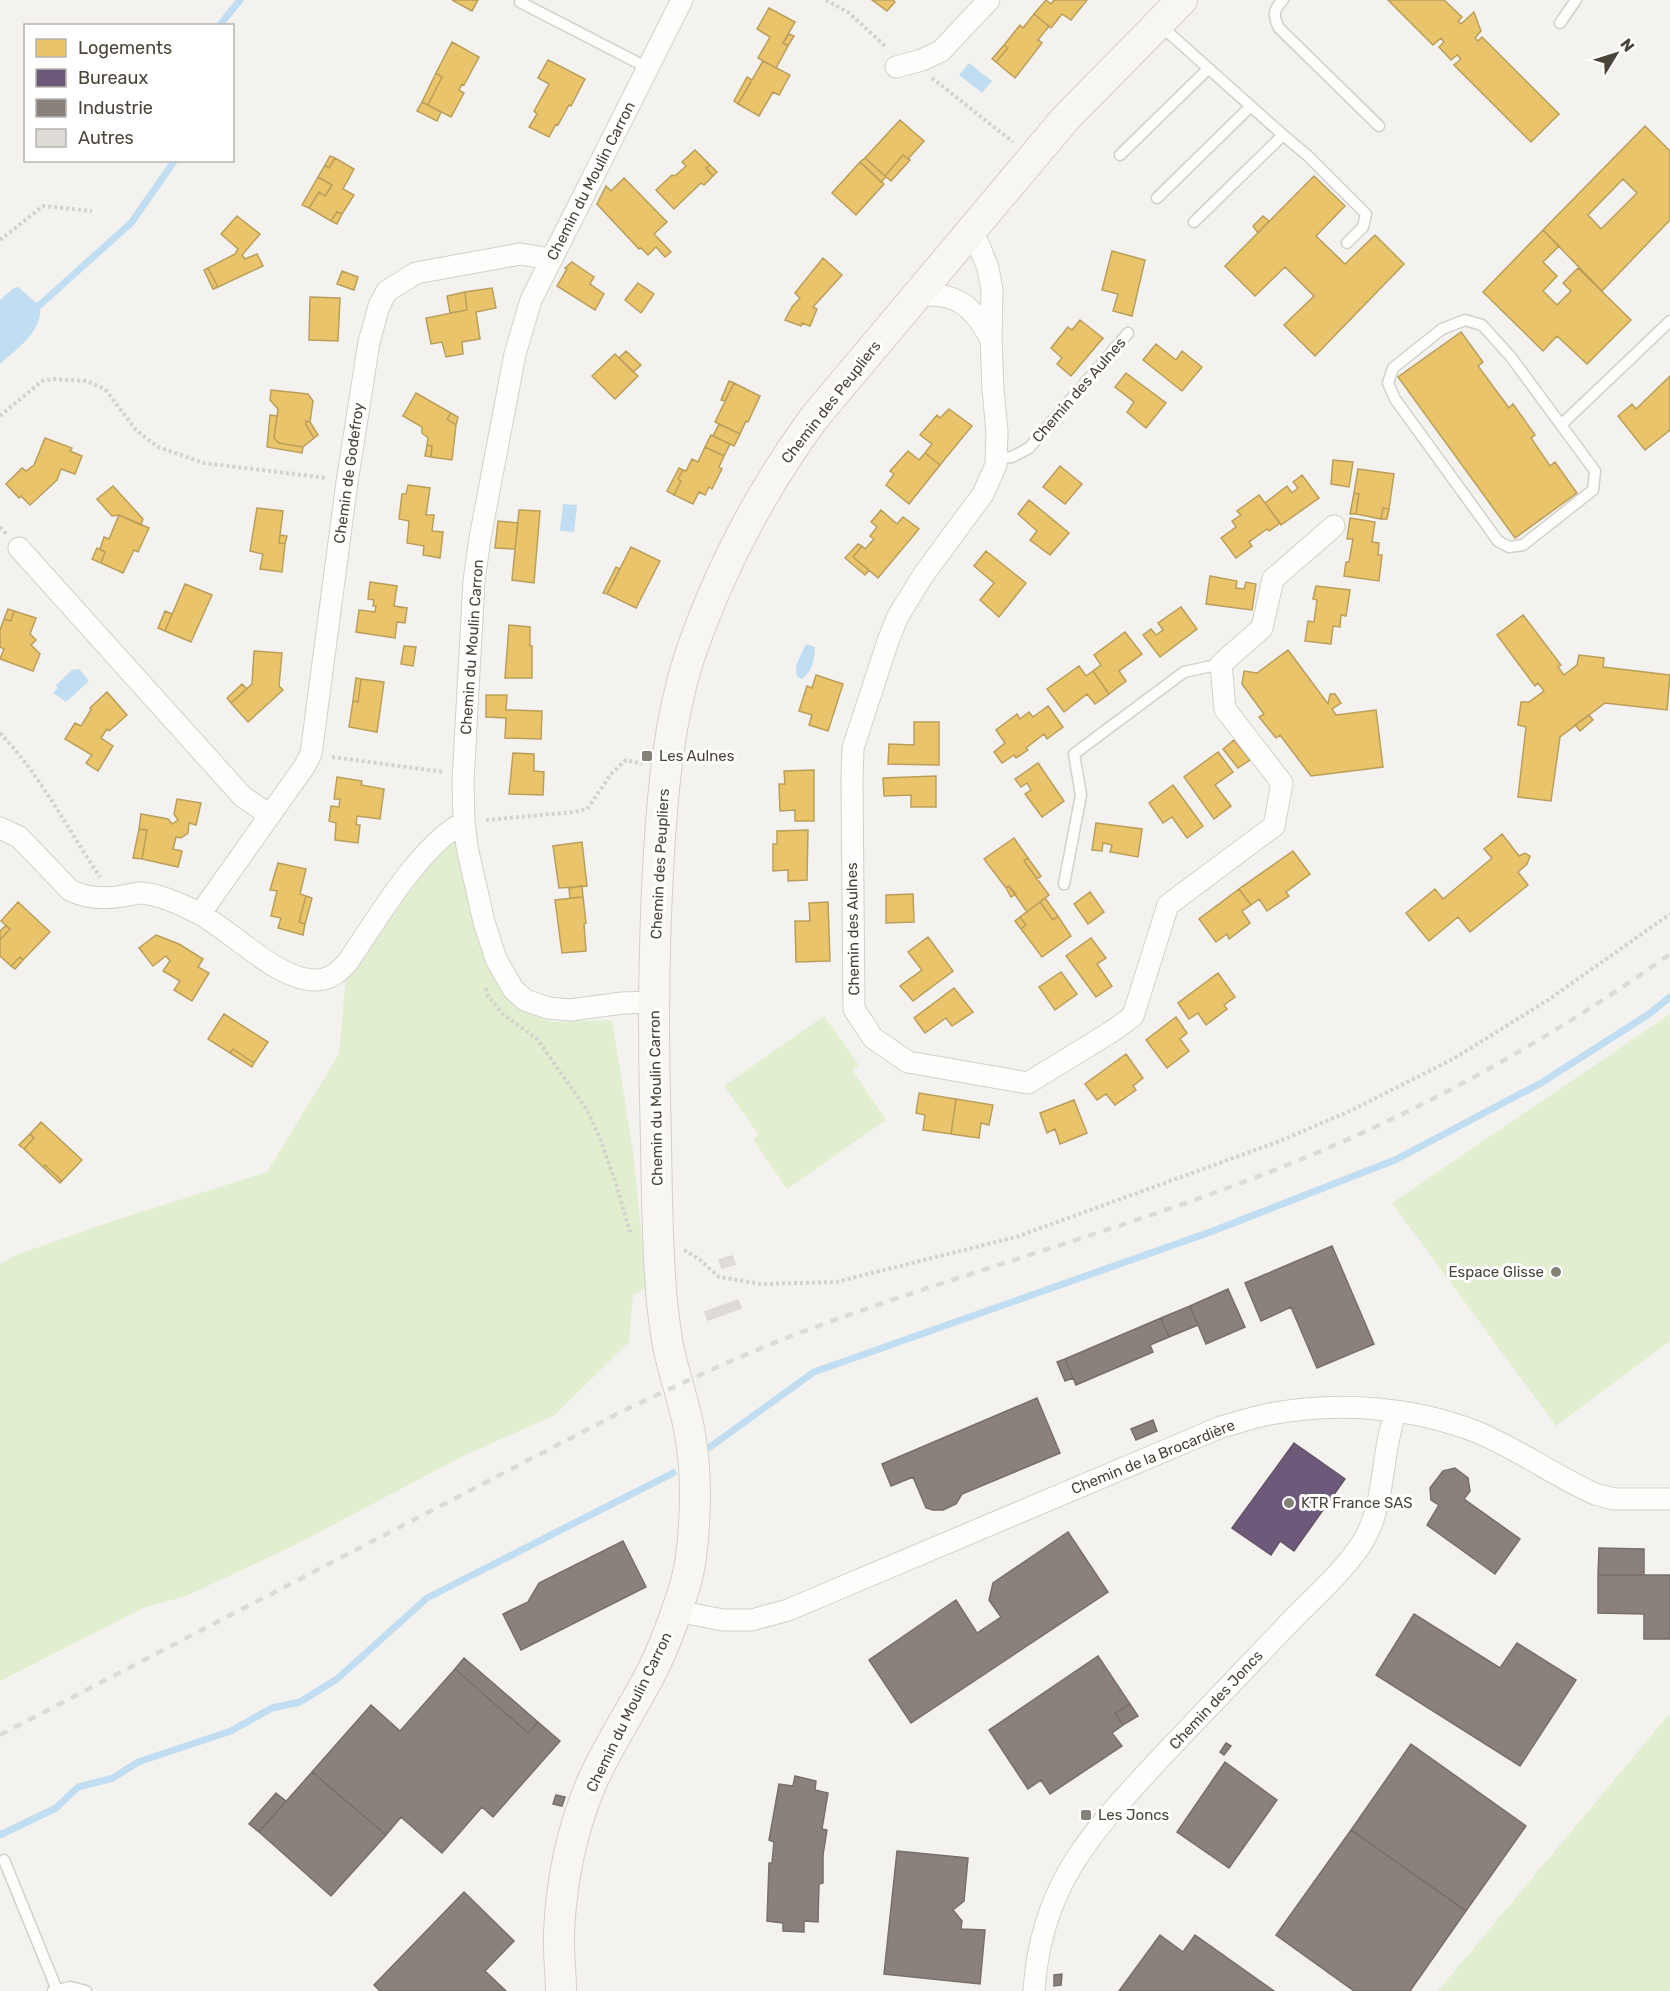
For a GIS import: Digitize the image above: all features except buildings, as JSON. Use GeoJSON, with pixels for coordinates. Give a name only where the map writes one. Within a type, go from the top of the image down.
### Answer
{"type":"FeatureCollection","features":[{"type":"Feature","properties":{"kind":"street","name":"Chemin du Moulin Carron"},"geometry":{"type":"LineString","coordinates":[[561,1991],[559,1935],[562,1902],[576,1830],[589,1789],[620,1727],[652,1671],[677,1611],[690,1564],[694,1531],[695,1478],[690,1431],[668,1347],[661,1291],[654,1002],[622,1002],[571,1010],[548,1008],[525,1000],[513,989],[496,959],[484,922],[472,871],[472,822],[463,781],[472,614],[480,538],[515,354],[531,300],[682,0]]}},
{"type":"Feature","properties":{"kind":"street"},"geometry":{"type":"LineString","coordinates":[[896,67],[922,60],[941,51],[989,0]]}},
{"type":"Feature","properties":{"kind":"street","name":"Chemin des Peupliers"},"geometry":{"type":"LineString","coordinates":[[654,1002],[657,891],[665,773],[676,710],[688,661],[720,575],[766,489],[814,418],[1065,119],[1182,0]]}},
{"type":"Feature","properties":{"kind":"street","name":"Chemin des Aulnes"},"geometry":{"type":"LineString","coordinates":[[968,235],[978,243],[988,268],[992,290],[991,338],[997,458],[982,494],[924,574],[898,616],[853,748],[854,1009],[873,1038],[908,1062],[1028,1083],[1133,1016],[1168,905],[1274,826],[1282,783],[1226,709],[1221,664]]}},
{"type":"Feature","properties":{"kind":"street","name":"Chemin de Godefroy"},"geometry":{"type":"LineString","coordinates":[[200,914],[311,754],[347,482],[369,342],[379,306],[387,291],[416,273],[520,254],[551,259]]}},
{"type":"Feature","properties":{"kind":"street"},"geometry":{"type":"LineString","coordinates":[[916,296],[935,294],[958,299],[981,320],[991,338]]}},
{"type":"Feature","properties":{"kind":"street"},"geometry":{"type":"LineString","coordinates":[[1221,664],[1262,628],[1273,579],[1334,526]]}},
{"type":"Feature","properties":{"kind":"street"},"geometry":{"type":"LineString","coordinates":[[19,548],[243,797],[270,815]]}},
{"type":"Feature","properties":{"kind":"street"},"geometry":{"type":"LineString","coordinates":[[0,828],[19,837],[70,890],[90,898],[113,898],[140,893],[166,900],[200,914],[282,971],[315,981],[339,972],[412,871],[450,830],[472,822]]}},
{"type":"Feature","properties":{"kind":"street","name":"Chemin de la Brocardière"},"geometry":{"type":"LineString","coordinates":[[677,1611],[723,1620],[752,1620],[788,1610],[1221,1427],[1268,1414],[1316,1408],[1395,1411],[1478,1432],[1595,1494],[1614,1499],[1670,1499]]}},
{"type":"Feature","properties":{"kind":"street","name":"Chemin des Joncs"},"geometry":{"type":"LineString","coordinates":[[1034,1991],[1044,1927],[1071,1865],[1091,1835],[1214,1701],[1339,1571],[1364,1539],[1374,1520],[1395,1411]]}},
{"type":"Feature","properties":{"kind":"lane"},"geometry":{"type":"LineString","coordinates":[[1283,0],[1275,8],[1274,17],[1279,28],[1379,126]]}},
{"type":"Feature","properties":{"kind":"lane"},"geometry":{"type":"LineString","coordinates":[[1560,23],[1576,0]]}},
{"type":"Feature","properties":{"kind":"lane"},"geometry":{"type":"LineString","coordinates":[[520,2],[648,68]]}},
{"type":"Feature","properties":{"kind":"lane"},"geometry":{"type":"LineString","coordinates":[[1158,23],[1307,155],[1366,214],[1363,226],[1347,243]]}},
{"type":"Feature","properties":{"kind":"lane"},"geometry":{"type":"LineString","coordinates":[[1119,155],[1208,69]]}},
{"type":"Feature","properties":{"kind":"lane"},"geometry":{"type":"LineString","coordinates":[[1157,198],[1251,106]]}},
{"type":"Feature","properties":{"kind":"lane"},"geometry":{"type":"LineString","coordinates":[[1194,222],[1283,135]]}},
{"type":"Feature","properties":{"kind":"lane"},"geometry":{"type":"LineString","coordinates":[[1465,320],[1482,325],[1511,357],[1561,425],[1595,471],[1593,490],[1522,545],[1509,547],[1498,541],[1395,399],[1388,383],[1393,368],[1401,361],[1442,329],[1465,320]]}},
{"type":"Feature","properties":{"kind":"lane"},"geometry":{"type":"LineString","coordinates":[[1561,425],[1670,321]]}},
{"type":"Feature","properties":{"kind":"lane","name":"Chemin des Aulnes"},"geometry":{"type":"LineString","coordinates":[[997,458],[1011,457],[1029,448],[1128,333]]}},
{"type":"Feature","properties":{"kind":"lane"},"geometry":{"type":"LineString","coordinates":[[1064,884],[1081,795],[1074,754],[1184,672],[1221,664]]}},
{"type":"Feature","properties":{"kind":"lane"},"geometry":{"type":"LineString","coordinates":[[4,1860],[55,1990],[71,1987],[87,1991]]}},
{"type":"Feature","properties":{"kind":"path"},"geometry":{"type":"LineString","coordinates":[[826,0],[849,13],[883,44],[896,67],[931,77],[1021,148]]}},
{"type":"Feature","properties":{"kind":"path"},"geometry":{"type":"LineString","coordinates":[[0,240],[43,206],[92,211]]}},
{"type":"Feature","properties":{"kind":"path"},"geometry":{"type":"LineString","coordinates":[[0,416],[42,381],[54,379],[86,381],[105,388],[136,430],[158,447],[204,462],[347,482]]}},
{"type":"Feature","properties":{"kind":"path"},"geometry":{"type":"LineString","coordinates":[[0,733],[17,750],[51,797],[113,898]]}},
{"type":"Feature","properties":{"kind":"path"},"geometry":{"type":"LineString","coordinates":[[311,754],[447,772]]}},
{"type":"Feature","properties":{"kind":"path"},"geometry":{"type":"LineString","coordinates":[[472,822],[574,812],[587,808],[612,773],[626,760],[652,765]]}},
{"type":"Feature","properties":{"kind":"path"},"geometry":{"type":"LineString","coordinates":[[683,1250],[699,1259],[719,1277],[761,1284],[836,1282],[1016,1237],[1280,1141],[1352,1110],[1453,1059],[1548,1000],[1670,914]]}},
{"type":"Feature","properties":{"kind":"path"},"geometry":{"type":"LineString","coordinates":[[485,985],[488,996],[503,1014],[537,1039],[587,1110],[614,1177],[630,1234],[635,1240]]}},
{"type":"Feature","properties":{"kind":"green space"},"geometry":{"type":"Polygon","coordinates":[[[455,835],[507,994],[532,1014],[553,1022],[612,1020],[633,1152],[647,1288],[633,1295],[629,1342],[555,1415],[463,1456],[295,1545],[186,1596],[143,1608],[0,1681],[0,1264],[16,1255],[113,1221],[267,1172],[339,1054],[346,977],[416,875],[455,835]]]}},
{"type":"Feature","properties":{"kind":"green space","name":"Espace Glisse"},"geometry":{"type":"Polygon","coordinates":[[[1670,1014],[1670,1341],[1556,1426],[1392,1203],[1670,1014]]]}},
{"type":"Feature","properties":{"kind":"green space"},"geometry":{"type":"Polygon","coordinates":[[[824,1016],[859,1065],[852,1070],[886,1120],[787,1189],[753,1139],[759,1135],[724,1086],[824,1016]]]}},
{"type":"Feature","properties":{"kind":"green space"},"geometry":{"type":"Polygon","coordinates":[[[1670,1713],[1670,1991],[1438,1991],[1670,1713]]]}},
{"type":"Feature","properties":{"kind":"water"},"geometry":{"type":"Polygon","coordinates":[[[969,63],[992,81],[982,93],[959,75],[969,63]]]}},
{"type":"Feature","properties":{"kind":"water"},"geometry":{"type":"Polygon","coordinates":[[[18,287],[40,306],[40,315],[28,339],[0,364],[0,300],[18,287]]]}},
{"type":"Feature","properties":{"kind":"water"},"geometry":{"type":"Polygon","coordinates":[[[563,504],[577,505],[574,532],[560,531],[563,504]]]}},
{"type":"Feature","properties":{"kind":"water"},"geometry":{"type":"Polygon","coordinates":[[[806,644],[815,647],[814,656],[811,669],[802,679],[797,677],[796,665],[806,644]]]}},
{"type":"Feature","properties":{"kind":"water"},"geometry":{"type":"Polygon","coordinates":[[[79,669],[89,681],[66,702],[53,693],[58,688],[56,685],[72,670],[79,669]]]}},
{"type":"Feature","properties":{"kind":"waterway"},"geometry":{"type":"LineString","coordinates":[[221,24],[240,0]]}},
{"type":"Feature","properties":{"kind":"waterway"},"geometry":{"type":"LineString","coordinates":[[33,311],[131,223],[174,162]]}},
{"type":"Feature","properties":{"kind":"waterway"},"geometry":{"type":"LineString","coordinates":[[710,1447],[814,1372],[1213,1231],[1395,1160],[1541,1083],[1649,1014],[1670,997]]}},
{"type":"Feature","properties":{"kind":"waterway"},"geometry":{"type":"LineString","coordinates":[[0,1835],[56,1808],[78,1787],[113,1778],[138,1762],[231,1731],[272,1708],[300,1702],[337,1679],[427,1598],[673,1473]]}},
{"type":"Feature","properties":{"kind":"railway"},"geometry":{"type":"LineString","coordinates":[[0,1735],[619,1413],[714,1369],[786,1338],[871,1307],[1241,1183],[1399,1116],[1538,1041],[1670,954]]}},
{"type":"Feature","properties":{"kind":"place","name":"Les Aulnes"},"geometry":{"type":"Point","coordinates":[647,756]}},
{"type":"Feature","properties":{"kind":"place","name":"Espace Glisse"},"geometry":{"type":"Point","coordinates":[1556,1272]}},
{"type":"Feature","properties":{"kind":"place","name":"KTR France SAS"},"geometry":{"type":"Point","coordinates":[1289,1503]}},
{"type":"Feature","properties":{"kind":"place","name":"Les Joncs"},"geometry":{"type":"Point","coordinates":[1086,1815]}}]}
